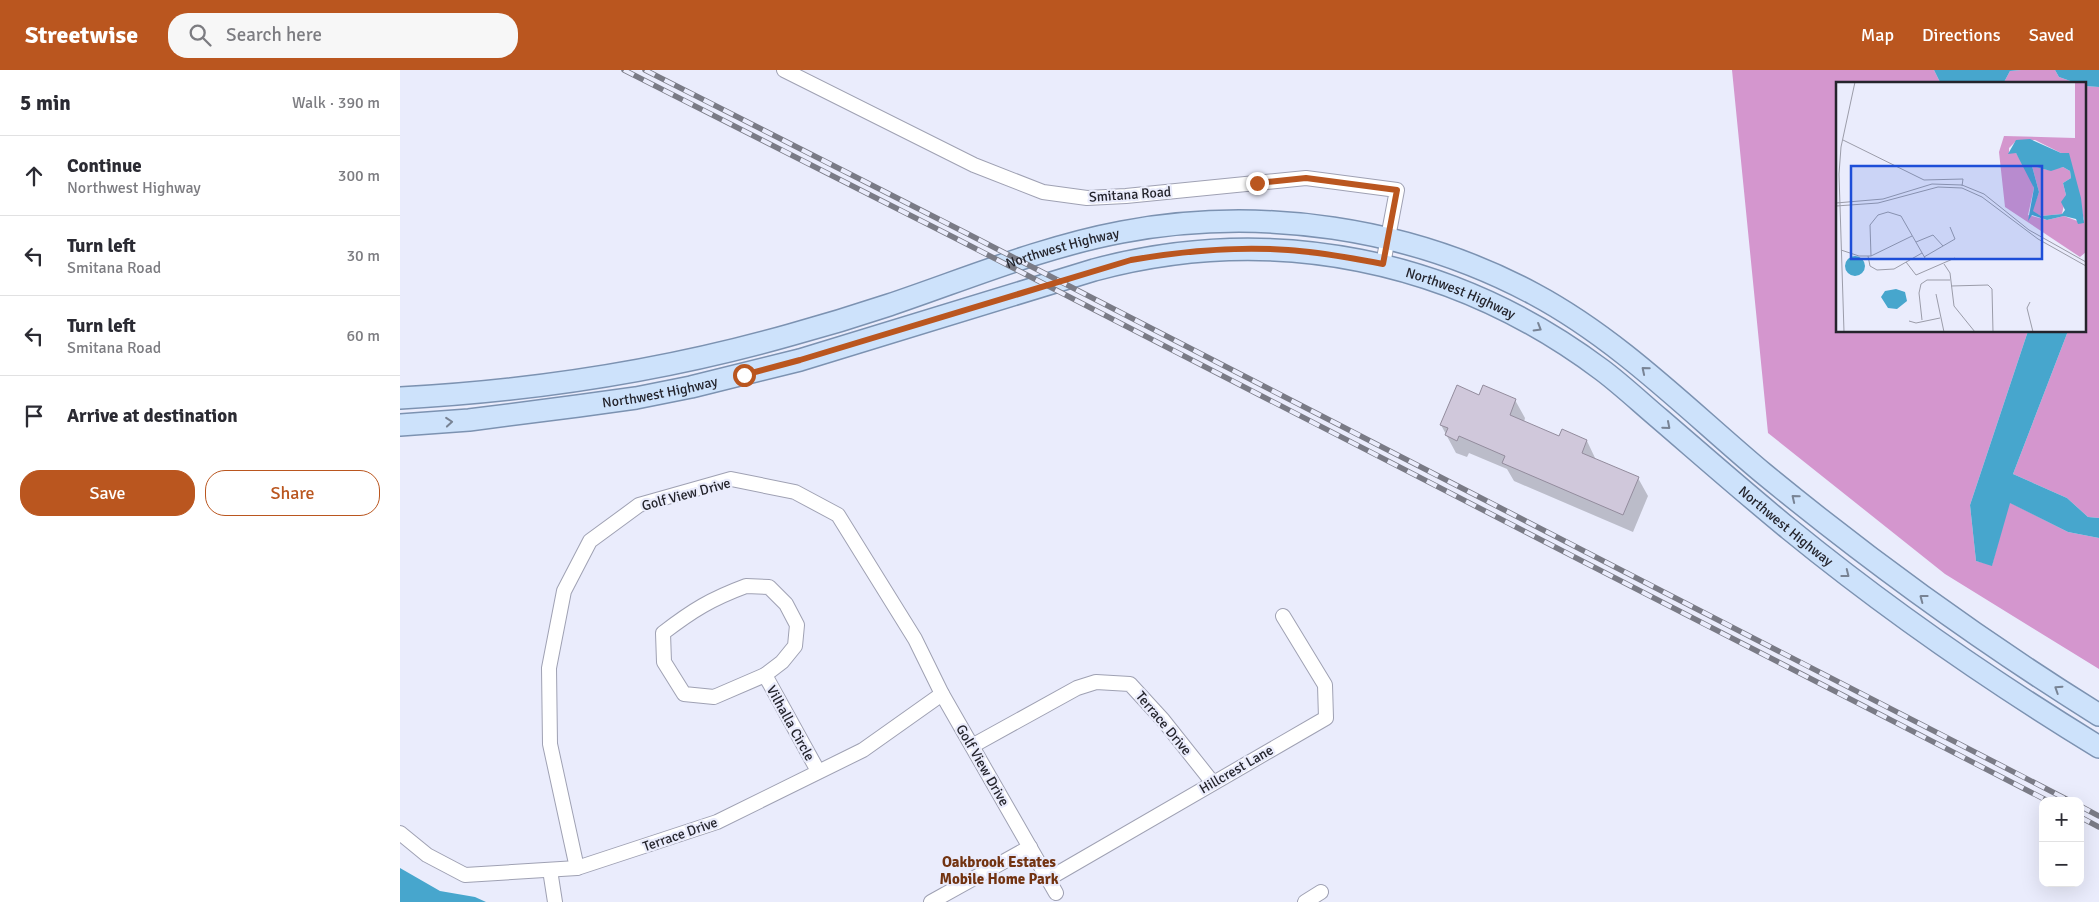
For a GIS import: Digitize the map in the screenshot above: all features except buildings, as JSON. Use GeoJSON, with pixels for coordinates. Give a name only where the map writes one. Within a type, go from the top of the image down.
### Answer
{"type":"FeatureCollection","features":[{"type":"Feature","properties":{"kind":"main road","name":"Northwest Highway"},"geometry":{"type":"LineString","coordinates":[[400,398],[568,381],[682,361],[803,331],[1039,254],[1122,232],[1167,226],[1248,221],[1290,222],[1337,228],[1434,251],[1480,268],[1533,293],[1578,320],[1620,350],[1764,473],[1892,574],[1976,635],[2099,715]]}},
{"type":"Feature","properties":{"kind":"main road","name":"Northwest Highway"},"geometry":{"type":"LineString","coordinates":[[400,425],[469,420],[636,398],[726,379],[800,360],[1094,270],[1150,257],[1246,248],[1289,250],[1383,264],[1471,293],[1519,316],[1564,344],[1604,371],[1749,496],[1870,593],[2013,694],[2099,747]]}},
{"type":"Feature","properties":{"kind":"street","name":"Smitana Road"},"geometry":{"type":"LineString","coordinates":[[784,70],[974,165],[1043,192],[1087,198],[1126,196],[1306,178],[1397,190],[1383,264]]}},
{"type":"Feature","properties":{"kind":"street","name":"Golf View Drive"},"geometry":{"type":"LineString","coordinates":[[577,868],[550,744],[549,668],[564,591],[590,541],[639,504],[731,479],[796,492],[838,515],[915,639],[942,694],[1056,894]]}},
{"type":"Feature","properties":{"kind":"street","name":"Vilhalla Circle"},"geometry":{"type":"LineString","coordinates":[[746,586],[769,587],[786,604],[797,625],[795,646],[782,662],[765,675],[714,697],[684,694],[664,662],[663,633],[689,612],[714,598],[746,586]]}},
{"type":"Feature","properties":{"kind":"street","name":"Hillcrest Lane"},"geometry":{"type":"LineString","coordinates":[[1048,879],[1326,718],[1325,685],[1283,616]]}},
{"type":"Feature","properties":{"kind":"street","name":"Vilhalla Circle"},"geometry":{"type":"LineString","coordinates":[[765,675],[818,771]]}},
{"type":"Feature","properties":{"kind":"street","name":"Terrace Drive"},"geometry":{"type":"LineString","coordinates":[[972,746],[1077,688],[1096,682],[1130,684],[1163,720],[1213,783]]}},
{"type":"Feature","properties":{"kind":"street","name":"Terrace Drive"},"geometry":{"type":"LineString","coordinates":[[400,833],[427,855],[465,875],[577,868],[717,822],[863,750],[942,694]]}},
{"type":"Feature","properties":{"kind":"street"},"geometry":{"type":"LineString","coordinates":[[931,902],[1030,847]]}},
{"type":"Feature","properties":{"kind":"street"},"geometry":{"type":"LineString","coordinates":[[550,870],[555,902]]}},
{"type":"Feature","properties":{"kind":"street"},"geometry":{"type":"LineString","coordinates":[[1305,902],[1321,892]]}},
{"type":"Feature","properties":{"kind":"shaded area"},"geometry":{"type":"Polygon","coordinates":[[[1732,70],[1934,70],[1940,82],[1836,82],[1836,332],[2028,332],[1970,505],[1976,561],[1992,565],[2009,502],[2068,532],[2099,538],[2099,669],[1945,574],[1768,433],[1732,70]]]}},
{"type":"Feature","properties":{"kind":"shaded area"},"geometry":{"type":"Polygon","coordinates":[[[2055,70],[2059,77],[2073,82],[2004,82],[2010,71],[2055,70]]]}},
{"type":"Feature","properties":{"kind":"shaded area"},"geometry":{"type":"Polygon","coordinates":[[[2086,86],[2099,87],[2099,518],[2088,517],[2067,498],[2013,474],[2068,332],[2086,332],[2086,86]]]}},
{"type":"Feature","properties":{"kind":"water"},"geometry":{"type":"Polygon","coordinates":[[[1934,70],[2021,70],[2010,71],[2004,82],[1940,82],[1934,70]]]}},
{"type":"Feature","properties":{"kind":"water"},"geometry":{"type":"Polygon","coordinates":[[[2055,70],[2099,70],[2099,87],[2086,86],[2086,82],[2073,82],[2059,77],[2055,70]]]}},
{"type":"Feature","properties":{"kind":"water"},"geometry":{"type":"Polygon","coordinates":[[[2028,332],[2068,332],[2013,474],[2067,498],[2088,517],[2099,518],[2099,538],[2068,532],[2010,503],[1992,566],[1976,561],[1970,505],[2028,332]]]}},
{"type":"Feature","properties":{"kind":"water"},"geometry":{"type":"Polygon","coordinates":[[[400,868],[440,891],[475,897],[486,902],[400,902],[400,868]]]}},
{"type":"Feature","properties":{"kind":"railway"},"geometry":{"type":"LineString","coordinates":[[624,70],[955,238],[2040,797]]}},
{"type":"Feature","properties":{"kind":"railway"},"geometry":{"type":"LineString","coordinates":[[645,70],[968,234],[2062,797]]}},
{"type":"Feature","properties":{"kind":"railway"},"geometry":{"type":"LineString","coordinates":[[2084,808],[2099,816]]}},
{"type":"Feature","properties":{"kind":"railway"},"geometry":{"type":"LineString","coordinates":[[2084,819],[2099,827]]}},
{"type":"Feature","properties":{"kind":"district","name":"Oakbrook Estates Mobile Home Park"},"geometry":{"type":"Point","coordinates":[999,870]}},
{"type":"Feature","properties":{"kind":"route"},"geometry":{"type":"LineString","coordinates":[[744,375],[800,360],[1131,260],[1168,254],[1246,248],[1317,253],[1383,264],[1397,190],[1306,178],[1257,183]]}}]}
